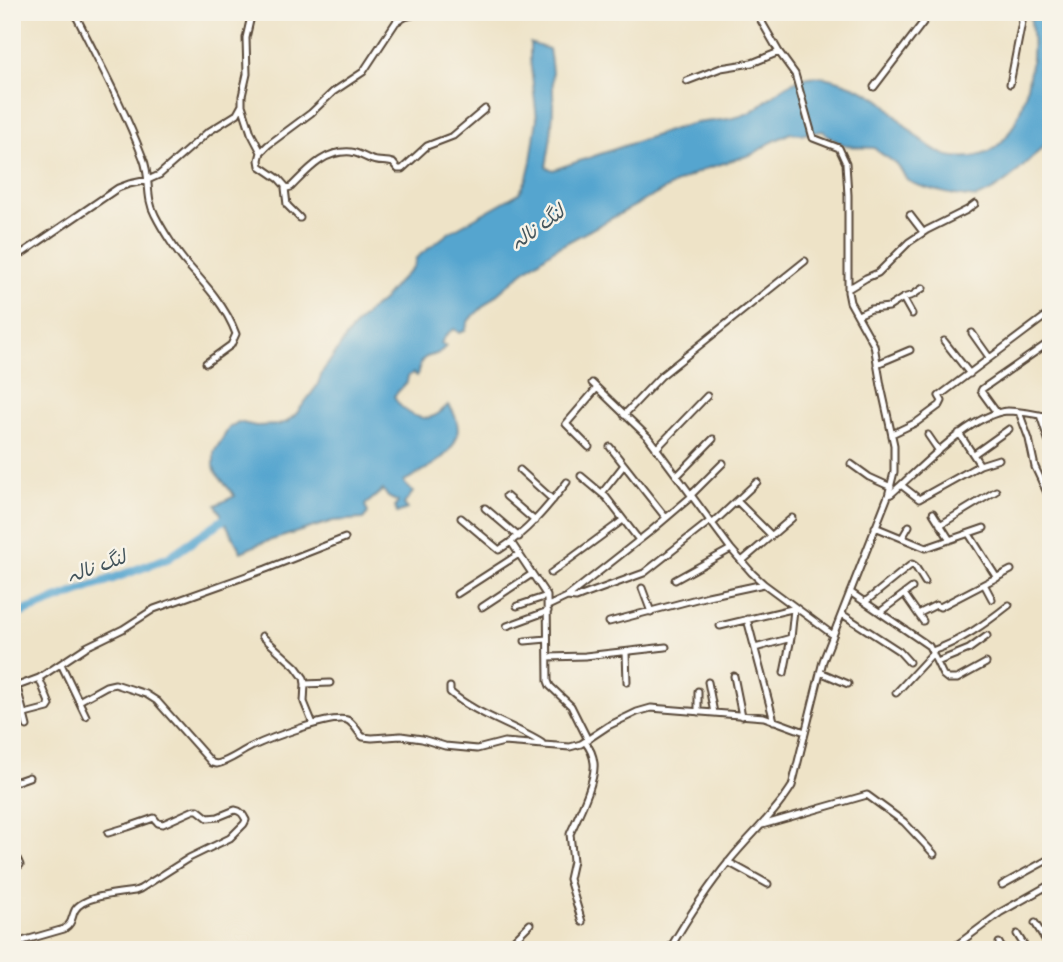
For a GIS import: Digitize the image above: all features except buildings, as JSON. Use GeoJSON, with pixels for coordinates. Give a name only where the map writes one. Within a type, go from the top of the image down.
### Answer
{"type":"FeatureCollection","features":[{"type":"Feature","properties":{"kind":"street"},"geometry":{"type":"LineString","coordinates":[[74,12],[145,162],[149,202],[155,217],[186,263],[221,304],[236,334],[231,345],[206,363]]}},
{"type":"Feature","properties":{"kind":"street"},"geometry":{"type":"LineString","coordinates":[[252,12],[246,38],[247,74],[242,105],[251,133],[261,152]]}},
{"type":"Feature","properties":{"kind":"street"},"geometry":{"type":"LineString","coordinates":[[300,218],[287,205],[285,188],[279,179],[260,166],[261,152],[333,92],[363,72],[397,22],[424,12]]}},
{"type":"Feature","properties":{"kind":"street"},"geometry":{"type":"LineString","coordinates":[[670,949],[728,862],[782,802],[792,786],[820,672],[888,496],[894,472],[894,445],[874,345],[850,302],[846,163],[839,148],[813,138],[795,74],[779,52],[757,12]]}},
{"type":"Feature","properties":{"kind":"street"},"geometry":{"type":"LineString","coordinates":[[874,87],[931,12]]}},
{"type":"Feature","properties":{"kind":"street"},"geometry":{"type":"LineString","coordinates":[[1010,84],[1021,22],[1019,12]]}},
{"type":"Feature","properties":{"kind":"street"},"geometry":{"type":"LineString","coordinates":[[687,81],[721,68],[752,63],[779,52]]}},
{"type":"Feature","properties":{"kind":"street"},"geometry":{"type":"LineString","coordinates":[[20,254],[118,188],[148,180],[164,171],[208,132],[235,116],[242,105]]}},
{"type":"Feature","properties":{"kind":"street"},"geometry":{"type":"LineString","coordinates":[[285,188],[292,187],[313,164],[336,153],[361,154],[379,162],[390,162],[402,169],[427,146],[453,136],[485,109]]}},
{"type":"Feature","properties":{"kind":"street"},"geometry":{"type":"LineString","coordinates":[[848,289],[878,273],[923,232],[975,204]]}},
{"type":"Feature","properties":{"kind":"street"},"geometry":{"type":"LineString","coordinates":[[910,215],[923,232]]}},
{"type":"Feature","properties":{"kind":"street"},"geometry":{"type":"LineString","coordinates":[[624,415],[661,376],[805,261]]}},
{"type":"Feature","properties":{"kind":"street"},"geometry":{"type":"LineString","coordinates":[[858,315],[875,307],[889,307],[923,288]]}},
{"type":"Feature","properties":{"kind":"street"},"geometry":{"type":"LineString","coordinates":[[903,298],[912,314]]}},
{"type":"Feature","properties":{"kind":"street"},"geometry":{"type":"LineString","coordinates":[[892,434],[917,422],[940,405],[942,401],[939,396],[1051,312]]}},
{"type":"Feature","properties":{"kind":"street"},"geometry":{"type":"LineString","coordinates":[[972,332],[989,357]]}},
{"type":"Feature","properties":{"kind":"street"},"geometry":{"type":"LineString","coordinates":[[944,341],[970,374]]}},
{"type":"Feature","properties":{"kind":"street"},"geometry":{"type":"LineString","coordinates":[[997,413],[982,389],[1051,341]]}},
{"type":"Feature","properties":{"kind":"street"},"geometry":{"type":"LineString","coordinates":[[877,365],[910,351]]}},
{"type":"Feature","properties":{"kind":"street"},"geometry":{"type":"LineString","coordinates":[[589,447],[566,424],[595,386],[648,437],[731,549],[764,584],[834,635]]}},
{"type":"Feature","properties":{"kind":"street"},"geometry":{"type":"LineString","coordinates":[[656,449],[707,396]]}},
{"type":"Feature","properties":{"kind":"street"},"geometry":{"type":"LineString","coordinates":[[888,496],[959,433],[997,413],[1007,411],[1051,417]]}},
{"type":"Feature","properties":{"kind":"street"},"geometry":{"type":"LineString","coordinates":[[1019,412],[1035,467],[1050,499]]}},
{"type":"Feature","properties":{"kind":"street"},"geometry":{"type":"LineString","coordinates":[[1041,415],[1051,448]]}},
{"type":"Feature","properties":{"kind":"street"},"geometry":{"type":"LineString","coordinates":[[974,454],[1009,429]]}},
{"type":"Feature","properties":{"kind":"street"},"geometry":{"type":"LineString","coordinates":[[959,433],[980,465]]}},
{"type":"Feature","properties":{"kind":"street"},"geometry":{"type":"LineString","coordinates":[[928,435],[939,452]]}},
{"type":"Feature","properties":{"kind":"street"},"geometry":{"type":"LineString","coordinates":[[677,476],[713,439]]}},
{"type":"Feature","properties":{"kind":"street"},"geometry":{"type":"LineString","coordinates":[[610,447],[666,518]]}},
{"type":"Feature","properties":{"kind":"street"},"geometry":{"type":"LineString","coordinates":[[901,485],[919,499],[980,465],[999,459]]}},
{"type":"Feature","properties":{"kind":"street"},"geometry":{"type":"LineString","coordinates":[[507,626],[567,597],[692,496],[723,463]]}},
{"type":"Feature","properties":{"kind":"street"},"geometry":{"type":"LineString","coordinates":[[851,464],[869,477],[891,487]]}},
{"type":"Feature","properties":{"kind":"street"},"geometry":{"type":"LineString","coordinates":[[602,493],[624,465]]}},
{"type":"Feature","properties":{"kind":"street"},"geometry":{"type":"LineString","coordinates":[[520,471],[553,500]]}},
{"type":"Feature","properties":{"kind":"street"},"geometry":{"type":"LineString","coordinates":[[581,475],[602,493],[639,540]]}},
{"type":"Feature","properties":{"kind":"street"},"geometry":{"type":"LineString","coordinates":[[461,518],[499,550],[519,537],[567,482]]}},
{"type":"Feature","properties":{"kind":"street"},"geometry":{"type":"LineString","coordinates":[[567,597],[576,598],[644,573],[711,522],[757,482]]}},
{"type":"Feature","properties":{"kind":"street"},"geometry":{"type":"LineString","coordinates":[[940,525],[996,491]]}},
{"type":"Feature","properties":{"kind":"street"},"geometry":{"type":"LineString","coordinates":[[506,496],[534,521]]}},
{"type":"Feature","properties":{"kind":"street"},"geometry":{"type":"LineString","coordinates":[[737,501],[771,535]]}},
{"type":"Feature","properties":{"kind":"street"},"geometry":{"type":"LineString","coordinates":[[485,508],[519,537]]}},
{"type":"Feature","properties":{"kind":"street"},"geometry":{"type":"LineString","coordinates":[[933,513],[950,540]]}},
{"type":"Feature","properties":{"kind":"street"},"geometry":{"type":"LineString","coordinates":[[742,561],[792,517]]}},
{"type":"Feature","properties":{"kind":"street"},"geometry":{"type":"LineString","coordinates":[[551,573],[623,520]]}},
{"type":"Feature","properties":{"kind":"street"},"geometry":{"type":"LineString","coordinates":[[902,538],[909,526]]}},
{"type":"Feature","properties":{"kind":"street"},"geometry":{"type":"LineString","coordinates":[[875,527],[926,548],[984,528]]}},
{"type":"Feature","properties":{"kind":"street"},"geometry":{"type":"LineString","coordinates":[[969,534],[997,578]]}},
{"type":"Feature","properties":{"kind":"street"},"geometry":{"type":"LineString","coordinates":[[27,726],[15,687],[38,678],[86,647],[123,629],[154,609],[345,538]]}},
{"type":"Feature","properties":{"kind":"street"},"geometry":{"type":"LineString","coordinates":[[511,542],[547,596],[548,681],[570,706],[594,759],[594,776],[570,834],[573,861],[569,879],[582,922]]}},
{"type":"Feature","properties":{"kind":"street"},"geometry":{"type":"LineString","coordinates":[[675,580],[731,549]]}},
{"type":"Feature","properties":{"kind":"street"},"geometry":{"type":"LineString","coordinates":[[457,594],[519,554]]}},
{"type":"Feature","properties":{"kind":"street"},"geometry":{"type":"LineString","coordinates":[[865,602],[912,564],[925,582]]}},
{"type":"Feature","properties":{"kind":"street"},"geometry":{"type":"LineString","coordinates":[[918,614],[936,605],[940,607],[1012,570]]}},
{"type":"Feature","properties":{"kind":"street"},"geometry":{"type":"LineString","coordinates":[[482,607],[532,574]]}},
{"type":"Feature","properties":{"kind":"street"},"geometry":{"type":"LineString","coordinates":[[610,622],[764,584]]}},
{"type":"Feature","properties":{"kind":"street"},"geometry":{"type":"LineString","coordinates":[[984,584],[992,599]]}},
{"type":"Feature","properties":{"kind":"street"},"geometry":{"type":"LineString","coordinates":[[642,588],[651,612]]}},
{"type":"Feature","properties":{"kind":"street"},"geometry":{"type":"LineString","coordinates":[[880,612],[912,588]]}},
{"type":"Feature","properties":{"kind":"street"},"geometry":{"type":"LineString","coordinates":[[850,592],[929,646],[943,675],[948,679],[957,679],[986,663]]}},
{"type":"Feature","properties":{"kind":"street"},"geometry":{"type":"LineString","coordinates":[[904,594],[923,621]]}},
{"type":"Feature","properties":{"kind":"street"},"geometry":{"type":"LineString","coordinates":[[517,606],[547,596]]}},
{"type":"Feature","properties":{"kind":"street"},"geometry":{"type":"LineString","coordinates":[[896,693],[933,652],[984,625],[1009,605]]}},
{"type":"Feature","properties":{"kind":"street"},"geometry":{"type":"LineString","coordinates":[[720,626],[795,608]]}},
{"type":"Feature","properties":{"kind":"street"},"geometry":{"type":"LineString","coordinates":[[783,673],[795,608]]}},
{"type":"Feature","properties":{"kind":"street"},"geometry":{"type":"LineString","coordinates":[[842,614],[899,651],[909,662]]}},
{"type":"Feature","properties":{"kind":"street"},"geometry":{"type":"LineString","coordinates":[[747,619],[774,721]]}},
{"type":"Feature","properties":{"kind":"street"},"geometry":{"type":"LineString","coordinates":[[262,636],[296,667],[305,684],[304,702],[313,724]]}},
{"type":"Feature","properties":{"kind":"street"},"geometry":{"type":"LineString","coordinates":[[937,662],[962,652],[987,636]]}},
{"type":"Feature","properties":{"kind":"street"},"geometry":{"type":"LineString","coordinates":[[755,648],[791,638]]}},
{"type":"Feature","properties":{"kind":"street"},"geometry":{"type":"LineString","coordinates":[[525,641],[547,639]]}},
{"type":"Feature","properties":{"kind":"street"},"geometry":{"type":"LineString","coordinates":[[548,657],[562,658],[666,647]]}},
{"type":"Feature","properties":{"kind":"street"},"geometry":{"type":"LineString","coordinates":[[626,652],[627,682]]}},
{"type":"Feature","properties":{"kind":"street"},"geometry":{"type":"LineString","coordinates":[[61,664],[86,716]]}},
{"type":"Feature","properties":{"kind":"street"},"geometry":{"type":"LineString","coordinates":[[820,672],[848,684]]}},
{"type":"Feature","properties":{"kind":"street"},"geometry":{"type":"LineString","coordinates":[[734,676],[742,716]]}},
{"type":"Feature","properties":{"kind":"street"},"geometry":{"type":"LineString","coordinates":[[24,714],[48,708],[50,705],[38,678]]}},
{"type":"Feature","properties":{"kind":"street"},"geometry":{"type":"LineString","coordinates":[[708,682],[714,713]]}},
{"type":"Feature","properties":{"kind":"street"},"geometry":{"type":"LineString","coordinates":[[305,684],[330,683]]}},
{"type":"Feature","properties":{"kind":"street"},"geometry":{"type":"LineString","coordinates":[[79,701],[115,684],[146,694],[157,701],[212,763],[217,764],[249,748],[313,724],[339,719],[346,719],[363,737],[401,736],[445,746],[477,749],[504,742],[570,747],[587,741],[608,726],[637,712],[651,708],[764,717],[805,732]]}},
{"type":"Feature","properties":{"kind":"street"},"geometry":{"type":"LineString","coordinates":[[450,687],[450,692],[464,703],[545,745]]}},
{"type":"Feature","properties":{"kind":"street"},"geometry":{"type":"LineString","coordinates":[[698,691],[698,712]]}},
{"type":"Feature","properties":{"kind":"street"},"geometry":{"type":"LineString","coordinates":[[12,783],[29,777]]}},
{"type":"Feature","properties":{"kind":"street"},"geometry":{"type":"LineString","coordinates":[[759,826],[867,795],[904,822],[934,854]]}},
{"type":"Feature","properties":{"kind":"street"},"geometry":{"type":"LineString","coordinates":[[12,944],[64,929],[70,925],[78,906],[87,900],[140,889],[189,858],[230,838],[246,820],[241,812],[235,810],[208,818],[194,810],[163,824],[154,818],[108,833]]}},
{"type":"Feature","properties":{"kind":"street"},"geometry":{"type":"LineString","coordinates":[[12,847],[20,865]]}},
{"type":"Feature","properties":{"kind":"street"},"geometry":{"type":"LineString","coordinates":[[1002,885],[1051,858]]}},
{"type":"Feature","properties":{"kind":"street"},"geometry":{"type":"LineString","coordinates":[[728,862],[768,884]]}},
{"type":"Feature","properties":{"kind":"street"},"geometry":{"type":"LineString","coordinates":[[950,950],[1001,912],[1051,884]]}},
{"type":"Feature","properties":{"kind":"street"},"geometry":{"type":"LineString","coordinates":[[1035,923],[1049,948]]}},
{"type":"Feature","properties":{"kind":"street"},"geometry":{"type":"LineString","coordinates":[[504,950],[530,924]]}},
{"type":"Feature","properties":{"kind":"street"},"geometry":{"type":"LineString","coordinates":[[1017,933],[1027,950]]}},
{"type":"Feature","properties":{"kind":"street"},"geometry":{"type":"LineString","coordinates":[[999,943],[1003,950]]}},
{"type":"Feature","properties":{"kind":"water"},"geometry":{"type":"Polygon","coordinates":[[[1030,12],[1051,12],[1051,139],[998,187],[973,197],[922,186],[909,181],[896,164],[874,148],[847,146],[823,131],[790,133],[753,154],[705,169],[684,179],[553,250],[487,303],[469,320],[465,331],[459,333],[454,329],[447,334],[441,344],[446,346],[439,353],[423,359],[417,376],[413,373],[408,376],[407,382],[394,396],[400,406],[410,414],[428,418],[448,405],[455,415],[458,430],[456,440],[442,458],[404,481],[413,492],[404,504],[407,509],[397,513],[395,507],[398,502],[388,497],[383,490],[365,505],[368,513],[363,519],[333,521],[241,552],[216,505],[235,496],[216,473],[214,452],[229,428],[238,422],[256,426],[287,422],[317,386],[323,371],[352,329],[414,266],[416,258],[450,232],[519,193],[527,178],[537,119],[530,43],[549,49],[553,108],[546,167],[553,170],[674,129],[745,114],[793,82],[812,77],[838,81],[879,99],[911,131],[935,150],[948,156],[972,157],[986,153],[998,145],[1007,135],[1021,108],[1032,59],[1030,12]]]}},
{"type":"Feature","properties":{"kind":"waterway","name":"لنگ نالہ"},"geometry":{"type":"LineString","coordinates":[[12,616],[168,558],[233,513]]}}]}
